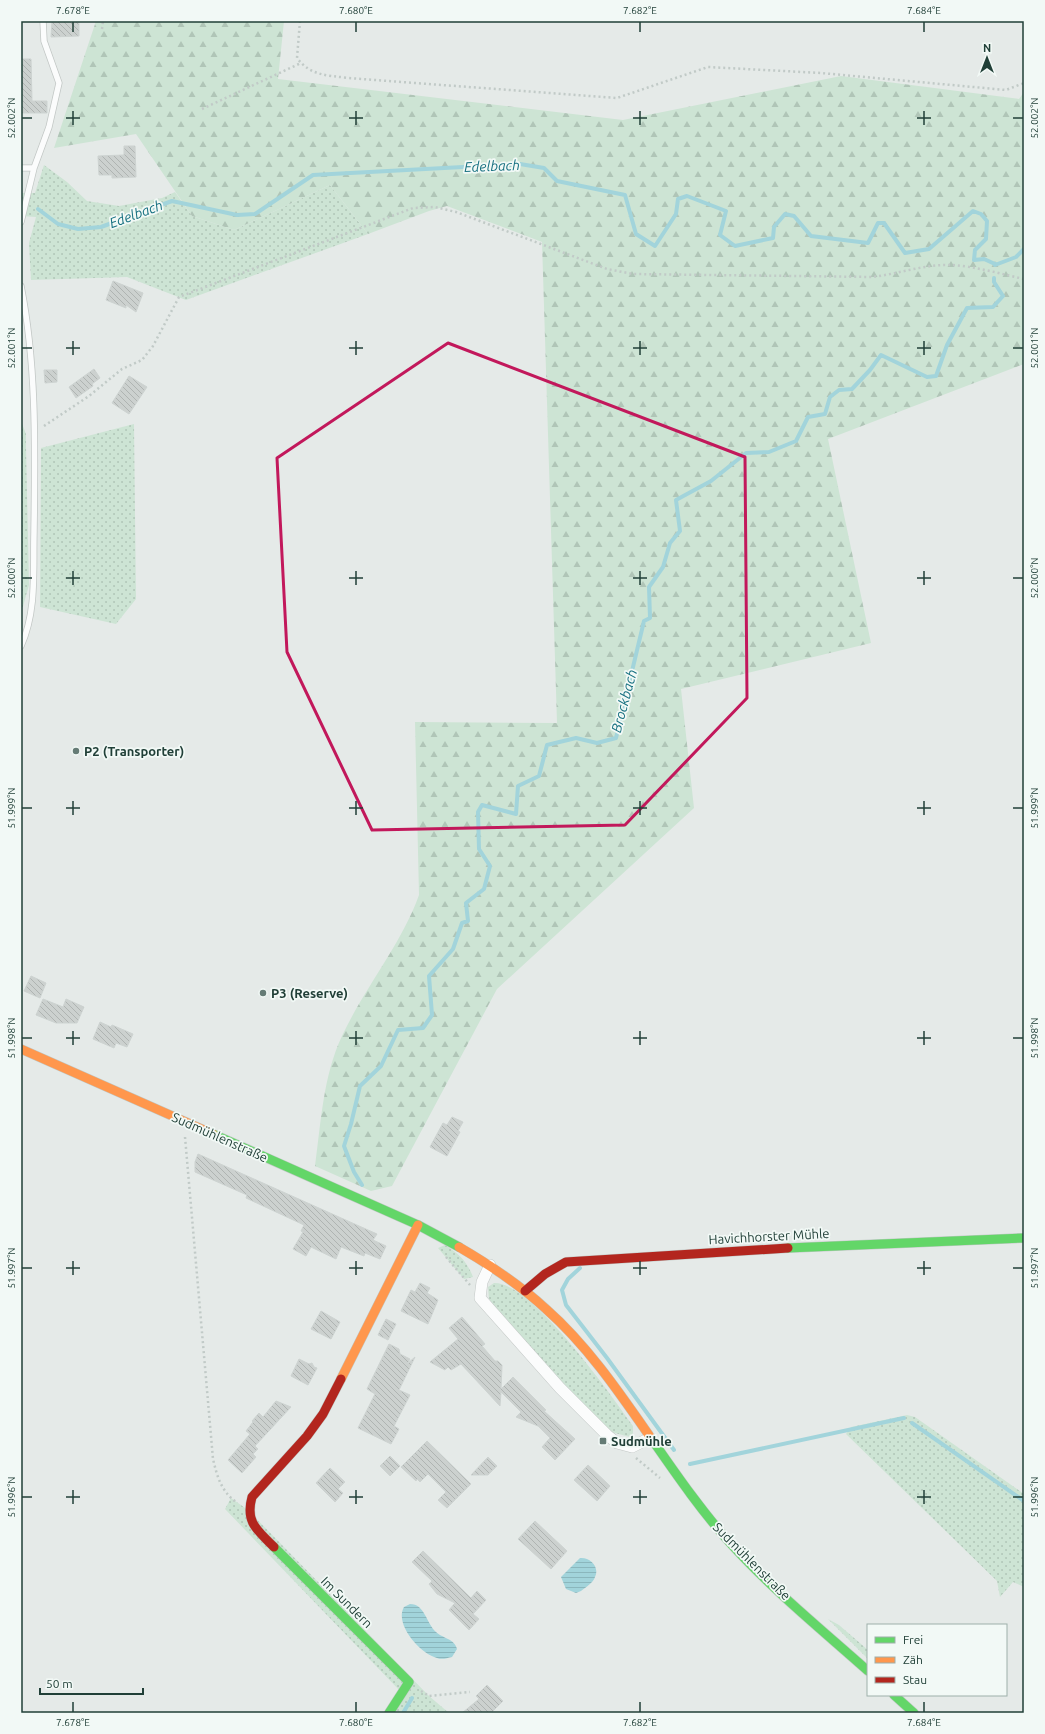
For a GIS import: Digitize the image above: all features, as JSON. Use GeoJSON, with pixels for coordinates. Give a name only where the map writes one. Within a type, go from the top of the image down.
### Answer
{"type":"FeatureCollection","features":[{"type":"Feature","properties":{"kind":"street","name":"Sudmühlenstraße"},"geometry":{"type":"LineString","coordinates":[[21,1049],[418,1224],[490,1264],[549,1311],[575,1338],[606,1377],[711,1520],[744,1557],[867,1670]]}},
{"type":"Feature","properties":{"kind":"street"},"geometry":{"type":"LineString","coordinates":[[248,1510],[252,1497],[307,1436],[323,1414],[418,1224]]}},
{"type":"Feature","properties":{"kind":"street","name":"Havichhorster Mühle"},"geometry":{"type":"LineString","coordinates":[[525,1291],[545,1274],[566,1262],[751,1249],[1024,1238]]}},
{"type":"Feature","properties":{"kind":"street"},"geometry":{"type":"LineString","coordinates":[[490,1264],[482,1282],[480,1298],[560,1388],[617,1443],[632,1447],[650,1438]]}},
{"type":"Feature","properties":{"kind":"street","name":"Im Sundern"},"geometry":{"type":"LineString","coordinates":[[248,1510],[252,1523],[263,1536],[409,1682]]}},
{"type":"Feature","properties":{"kind":"street"},"geometry":{"type":"LineString","coordinates":[[389,1713],[409,1682]]}},
{"type":"Feature","properties":{"kind":"street"},"geometry":{"type":"LineString","coordinates":[[895,1696],[914,1713]]}},
{"type":"Feature","properties":{"kind":"lane"},"geometry":{"type":"LineString","coordinates":[[21,222],[34,168],[49,127],[59,84],[44,41],[43,21]]}},
{"type":"Feature","properties":{"kind":"lane"},"geometry":{"type":"LineString","coordinates":[[21,168],[34,168]]}},
{"type":"Feature","properties":{"kind":"lane"},"geometry":{"type":"LineString","coordinates":[[21,286],[32,365],[34,431],[32,601],[26,635],[21,646]]}},
{"type":"Feature","properties":{"kind":"path"},"geometry":{"type":"LineString","coordinates":[[102,29],[103,21]]}},
{"type":"Feature","properties":{"kind":"path"},"geometry":{"type":"LineString","coordinates":[[300,21],[297,58],[304,67],[320,74],[348,78],[617,98],[708,67],[822,73],[1006,90],[1024,83]]}},
{"type":"Feature","properties":{"kind":"path"},"geometry":{"type":"LineString","coordinates":[[202,108],[301,63]]}},
{"type":"Feature","properties":{"kind":"path"},"geometry":{"type":"LineString","coordinates":[[34,431],[48,424],[89,396],[122,368],[142,360],[154,346],[179,297],[413,208],[435,207],[456,212],[606,268],[633,274],[872,277],[932,266],[952,265],[1024,279]]}},
{"type":"Feature","properties":{"kind":"path"},"geometry":{"type":"LineString","coordinates":[[190,1123],[185,1138],[213,1459],[219,1482],[230,1498],[248,1510]]}},
{"type":"Feature","properties":{"kind":"path"},"geometry":{"type":"LineString","coordinates":[[442,1253],[480,1298]]}},
{"type":"Feature","properties":{"kind":"path"},"geometry":{"type":"LineString","coordinates":[[409,1682],[429,1696],[470,1692]]}},
{"type":"Feature","properties":{"kind":"highlighted area"},"geometry":{"type":"Polygon","coordinates":[[[448,343],[745,457],[747,698],[625,825],[372,830],[287,652],[277,458],[448,343]]]}},
{"type":"Feature","properties":{"kind":"green space"},"geometry":{"type":"Polygon","coordinates":[[[96,21],[284,21],[278,79],[623,120],[841,76],[1019,99],[1024,92],[1024,364],[828,439],[871,643],[681,689],[694,808],[497,989],[392,1186],[371,1191],[315,1166],[327,1083],[336,1051],[342,1036],[361,1000],[403,931],[419,895],[415,722],[557,723],[542,242],[447,206],[429,211],[368,234],[330,185],[234,230],[192,216],[136,134],[54,148],[96,21]]]}},
{"type":"Feature","properties":{"kind":"green space"},"geometry":{"type":"Polygon","coordinates":[[[44,165],[67,182],[87,201],[119,206],[162,198],[175,192],[192,216],[234,230],[330,185],[368,234],[186,300],[127,277],[31,280],[29,243],[36,217],[21,216],[21,193],[35,193],[44,165]]]}},
{"type":"Feature","properties":{"kind":"green space"},"geometry":{"type":"Polygon","coordinates":[[[21,421],[26,434],[29,585],[22,610],[21,421]]]}},
{"type":"Feature","properties":{"kind":"green space"},"geometry":{"type":"Polygon","coordinates":[[[134,424],[136,599],[116,624],[40,607],[41,448],[134,424]]]}},
{"type":"Feature","properties":{"kind":"green space"},"geometry":{"type":"Polygon","coordinates":[[[445,1245],[462,1259],[473,1277],[464,1279],[438,1248],[445,1245]]]}},
{"type":"Feature","properties":{"kind":"green space"},"geometry":{"type":"Polygon","coordinates":[[[494,1283],[510,1287],[528,1300],[549,1319],[570,1342],[633,1426],[633,1433],[630,1437],[611,1432],[510,1328],[489,1299],[488,1287],[494,1283]]]}},
{"type":"Feature","properties":{"kind":"green space"},"geometry":{"type":"Polygon","coordinates":[[[907,1415],[915,1417],[1024,1494],[1024,1587],[1013,1582],[1000,1597],[997,1581],[846,1434],[851,1427],[907,1415]]]}},
{"type":"Feature","properties":{"kind":"green space"},"geometry":{"type":"Polygon","coordinates":[[[231,1498],[248,1510],[429,1696],[449,1713],[389,1713],[401,1692],[225,1509],[231,1498]]]}},
{"type":"Feature","properties":{"kind":"green space"},"geometry":{"type":"Polygon","coordinates":[[[828,1619],[839,1625],[867,1649],[867,1658],[828,1619]]]}},
{"type":"Feature","properties":{"kind":"water"},"geometry":{"type":"Polygon","coordinates":[[[580,1558],[587,1559],[593,1563],[596,1573],[591,1583],[576,1593],[566,1589],[561,1577],[580,1558]]]}},
{"type":"Feature","properties":{"kind":"water"},"geometry":{"type":"Polygon","coordinates":[[[410,1604],[419,1607],[436,1632],[454,1643],[457,1649],[452,1657],[444,1659],[437,1658],[423,1651],[416,1645],[406,1630],[403,1622],[402,1614],[404,1607],[410,1604]]]}},
{"type":"Feature","properties":{"kind":"building"},"geometry":{"type":"Polygon","coordinates":[[[52,21],[79,21],[79,36],[51,37],[52,21]]]}},
{"type":"Feature","properties":{"kind":"building"},"geometry":{"type":"Polygon","coordinates":[[[21,59],[31,59],[32,101],[47,101],[47,113],[21,113],[21,59]]]}},
{"type":"Feature","properties":{"kind":"building"},"geometry":{"type":"Polygon","coordinates":[[[124,146],[135,146],[136,177],[112,178],[112,175],[99,175],[98,156],[124,155],[124,146]]]}},
{"type":"Feature","properties":{"kind":"building"},"geometry":{"type":"Polygon","coordinates":[[[113,281],[143,293],[136,312],[126,305],[126,308],[106,300],[113,281]]]}},
{"type":"Feature","properties":{"kind":"building"},"geometry":{"type":"Polygon","coordinates":[[[94,369],[100,378],[92,384],[93,386],[76,398],[69,387],[94,369]]]}},
{"type":"Feature","properties":{"kind":"building"},"geometry":{"type":"Polygon","coordinates":[[[44,370],[57,370],[57,382],[45,383],[44,370]]]}},
{"type":"Feature","properties":{"kind":"building"},"geometry":{"type":"Polygon","coordinates":[[[129,376],[147,387],[129,414],[112,403],[129,376]]]}},
{"type":"Feature","properties":{"kind":"building"},"geometry":{"type":"Polygon","coordinates":[[[31,976],[46,983],[40,998],[24,991],[31,976]]]}},
{"type":"Feature","properties":{"kind":"building"},"geometry":{"type":"Polygon","coordinates":[[[43,999],[63,1007],[66,999],[84,1007],[77,1023],[56,1023],[36,1015],[43,999]]]}},
{"type":"Feature","properties":{"kind":"building"},"geometry":{"type":"Polygon","coordinates":[[[100,1022],[111,1027],[112,1025],[133,1034],[127,1047],[116,1043],[114,1048],[93,1039],[100,1022]]]}},
{"type":"Feature","properties":{"kind":"building"},"geometry":{"type":"Polygon","coordinates":[[[452,1117],[463,1122],[458,1131],[460,1132],[447,1156],[430,1147],[443,1123],[447,1125],[452,1117]]]}},
{"type":"Feature","properties":{"kind":"building"},"geometry":{"type":"Polygon","coordinates":[[[198,1154],[377,1234],[373,1240],[386,1246],[380,1259],[365,1253],[364,1256],[341,1247],[336,1259],[311,1247],[306,1256],[293,1249],[303,1232],[301,1231],[304,1225],[246,1198],[247,1195],[195,1172],[195,1162],[198,1154]]]}},
{"type":"Feature","properties":{"kind":"building"},"geometry":{"type":"Polygon","coordinates":[[[420,1283],[430,1288],[427,1293],[438,1300],[428,1324],[401,1311],[411,1290],[415,1292],[420,1283]]]}},
{"type":"Feature","properties":{"kind":"building"},"geometry":{"type":"Polygon","coordinates":[[[321,1311],[340,1322],[331,1339],[311,1329],[321,1311]]]}},
{"type":"Feature","properties":{"kind":"building"},"geometry":{"type":"Polygon","coordinates":[[[462,1317],[485,1344],[482,1346],[495,1361],[498,1361],[502,1365],[501,1389],[513,1377],[546,1410],[544,1411],[575,1439],[555,1460],[542,1447],[550,1438],[538,1426],[516,1417],[521,1412],[501,1392],[500,1406],[461,1364],[451,1370],[448,1367],[445,1370],[430,1362],[458,1339],[449,1328],[462,1317]]]}},
{"type":"Feature","properties":{"kind":"building"},"geometry":{"type":"Polygon","coordinates":[[[386,1319],[396,1324],[388,1340],[378,1335],[386,1319]]]}},
{"type":"Feature","properties":{"kind":"building"},"geometry":{"type":"Polygon","coordinates":[[[389,1344],[399,1349],[400,1354],[410,1359],[407,1364],[415,1357],[399,1390],[410,1395],[394,1426],[399,1429],[391,1444],[358,1428],[375,1394],[367,1389],[389,1344]]]}},
{"type":"Feature","properties":{"kind":"building"},"geometry":{"type":"Polygon","coordinates":[[[299,1359],[309,1364],[312,1363],[314,1367],[317,1368],[308,1385],[291,1376],[299,1359]]]}},
{"type":"Feature","properties":{"kind":"building"},"geometry":{"type":"Polygon","coordinates":[[[276,1401],[291,1407],[255,1446],[258,1449],[253,1454],[256,1457],[242,1473],[228,1460],[250,1434],[246,1431],[253,1422],[252,1421],[259,1413],[263,1417],[276,1401]]]}},
{"type":"Feature","properties":{"kind":"building"},"geometry":{"type":"Polygon","coordinates":[[[427,1441],[471,1484],[447,1508],[438,1500],[446,1492],[428,1474],[420,1482],[417,1479],[416,1481],[401,1467],[427,1441]]]}},
{"type":"Feature","properties":{"kind":"building"},"geometry":{"type":"Polygon","coordinates":[[[390,1456],[400,1466],[390,1476],[380,1466],[390,1456]]]}},
{"type":"Feature","properties":{"kind":"building"},"geometry":{"type":"Polygon","coordinates":[[[488,1457],[497,1466],[488,1475],[471,1475],[488,1457]]]}},
{"type":"Feature","properties":{"kind":"building"},"geometry":{"type":"Polygon","coordinates":[[[588,1465],[610,1486],[597,1501],[574,1480],[588,1465]]]}},
{"type":"Feature","properties":{"kind":"building"},"geometry":{"type":"Polygon","coordinates":[[[330,1468],[345,1482],[338,1489],[343,1493],[335,1502],[316,1483],[330,1468]]]}},
{"type":"Feature","properties":{"kind":"building"},"geometry":{"type":"Polygon","coordinates":[[[535,1521],[567,1551],[551,1569],[518,1539],[535,1521]]]}},
{"type":"Feature","properties":{"kind":"building"},"geometry":{"type":"Polygon","coordinates":[[[423,1551],[471,1598],[477,1591],[486,1600],[473,1614],[479,1619],[469,1630],[449,1610],[455,1603],[437,1594],[429,1584],[432,1581],[412,1562],[423,1551]]]}},
{"type":"Feature","properties":{"kind":"building"},"geometry":{"type":"Polygon","coordinates":[[[487,1685],[503,1701],[491,1713],[462,1713],[479,1699],[476,1696],[487,1685]]]}},
{"type":"Feature","properties":{"kind":"waterway","name":"Edelbach"},"geometry":{"type":"LineString","coordinates":[[38,209],[58,224],[78,229],[101,227],[172,201],[237,215],[255,214],[313,175],[520,164],[544,168],[557,181],[625,195],[636,234],[655,246],[676,214],[678,199],[687,196],[726,211],[720,235],[735,246],[773,238],[774,227],[785,214],[794,216],[811,236],[868,243],[878,223],[884,223],[905,253],[929,249],[973,211],[981,214],[987,221],[986,239],[975,250],[974,260],[984,259],[995,264]]}},
{"type":"Feature","properties":{"kind":"waterway","name":"Edelbach"},"geometry":{"type":"LineString","coordinates":[[995,265],[1016,257],[1024,249]]}},
{"type":"Feature","properties":{"kind":"waterway","name":"Brockbach"},"geometry":{"type":"LineString","coordinates":[[362,1185],[354,1172],[344,1146],[360,1086],[381,1066],[398,1030],[423,1028],[432,1015],[429,976],[453,949],[462,923],[468,921],[466,903],[484,889],[490,866],[479,849],[478,812],[482,805],[516,814],[518,786],[539,776],[547,745],[576,738],[597,743],[616,738],[644,621],[650,618],[649,587],[663,567],[670,543],[680,531],[676,500],[711,481],[746,453],[769,452],[796,441],[808,417],[825,414],[830,397],[839,390],[852,389],[870,370],[881,355],[927,377],[936,376],[947,345],[967,308],[993,307],[1003,296],[994,282],[994,278]]}},
{"type":"Feature","properties":{"kind":"waterway"},"geometry":{"type":"LineString","coordinates":[[580,1268],[568,1279],[562,1290],[566,1305],[607,1358],[674,1450]]}},
{"type":"Feature","properties":{"kind":"waterway"},"geometry":{"type":"LineString","coordinates":[[690,1464],[904,1418]]}},
{"type":"Feature","properties":{"kind":"waterway"},"geometry":{"type":"LineString","coordinates":[[912,1423],[1024,1501]]}},
{"type":"Feature","properties":{"kind":"waterway","name":"Brockbach"},"geometry":{"type":"LineString","coordinates":[[403,1713],[412,1698]]}},
{"type":"Feature","properties":{"kind":"traffic: fast"},"geometry":{"type":"LineString","coordinates":[[213,1134],[418,1225],[459,1247]]}},
{"type":"Feature","properties":{"kind":"traffic: fast"},"geometry":{"type":"LineString","coordinates":[[788,1248],[1024,1238]]}},
{"type":"Feature","properties":{"kind":"traffic: fast"},"geometry":{"type":"LineString","coordinates":[[653,1441],[701,1508],[732,1545],[781,1594],[867,1670]]}},
{"type":"Feature","properties":{"kind":"traffic: fast"},"geometry":{"type":"LineString","coordinates":[[274,1547],[409,1682],[389,1713]]}},
{"type":"Feature","properties":{"kind":"traffic: fast"},"geometry":{"type":"LineString","coordinates":[[895,1696],[914,1713]]}},
{"type":"Feature","properties":{"kind":"traffic: slow"},"geometry":{"type":"LineString","coordinates":[[21,1049],[213,1134]]}},
{"type":"Feature","properties":{"kind":"traffic: slow"},"geometry":{"type":"LineString","coordinates":[[341,1379],[418,1225]]}},
{"type":"Feature","properties":{"kind":"traffic: slow"},"geometry":{"type":"LineString","coordinates":[[459,1247],[493,1268],[515,1284],[536,1300],[561,1323],[590,1355],[629,1406],[653,1441]]}},
{"type":"Feature","properties":{"kind":"traffic: jam"},"geometry":{"type":"LineString","coordinates":[[525,1291],[545,1274],[566,1262],[788,1248]]}},
{"type":"Feature","properties":{"kind":"traffic: jam"},"geometry":{"type":"LineString","coordinates":[[274,1547],[258,1530],[251,1519],[250,1506],[252,1497],[307,1436],[323,1414],[341,1379]]}},
{"type":"Feature","properties":{"kind":"place","name":"P2 (Transporter)"},"geometry":{"type":"Point","coordinates":[76,751]}},
{"type":"Feature","properties":{"kind":"place","name":"P3 (Reserve)"},"geometry":{"type":"Point","coordinates":[263,993]}},
{"type":"Feature","properties":{"kind":"place","name":"Sudmühle"},"geometry":{"type":"Point","coordinates":[603,1441]}}]}
